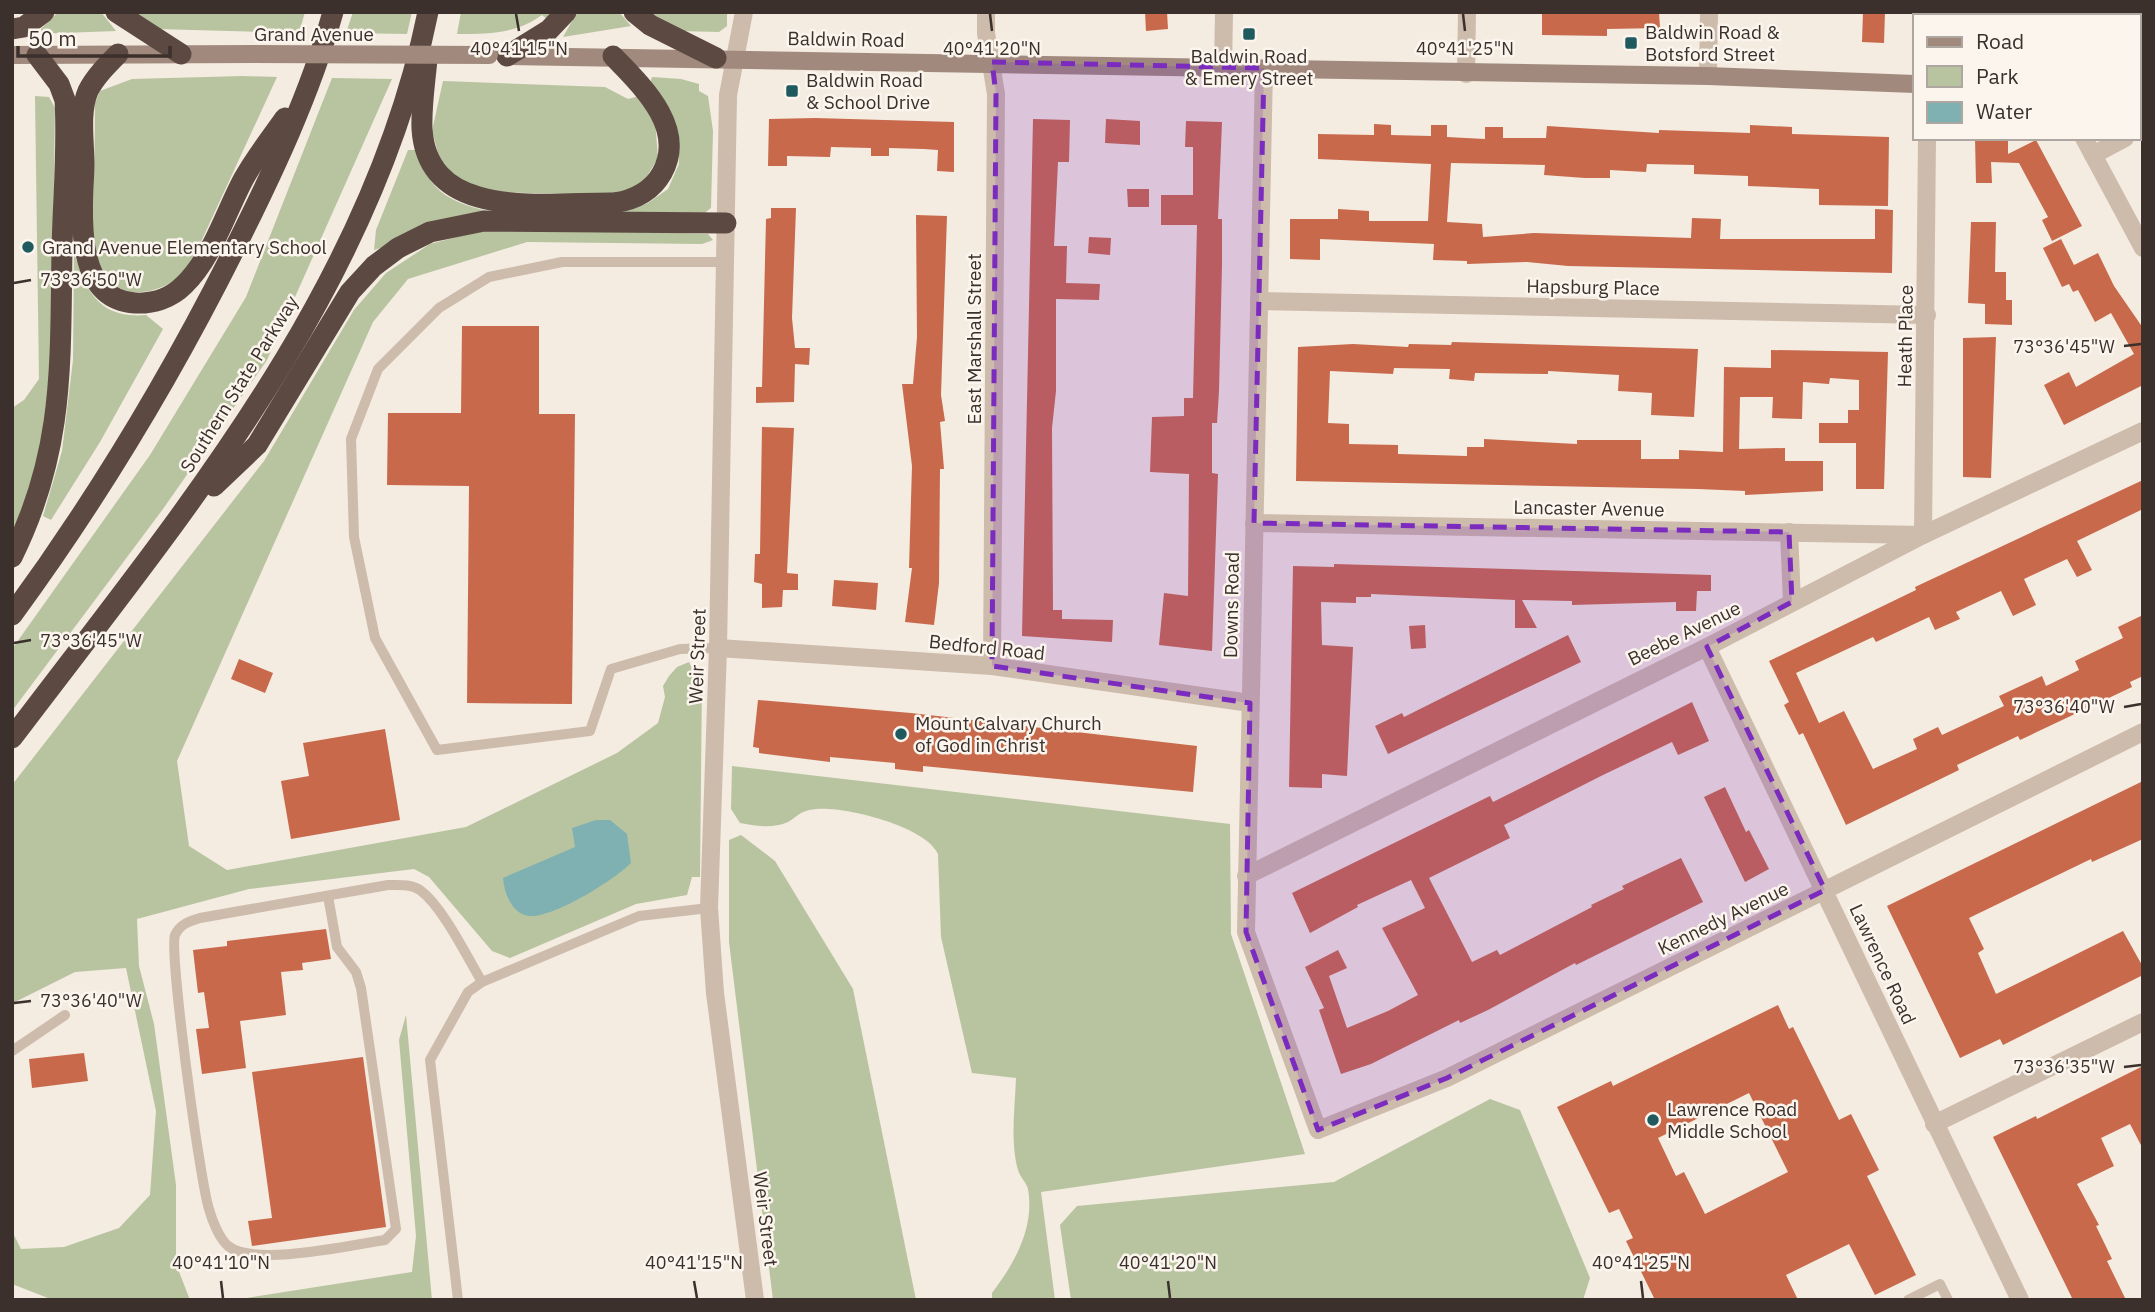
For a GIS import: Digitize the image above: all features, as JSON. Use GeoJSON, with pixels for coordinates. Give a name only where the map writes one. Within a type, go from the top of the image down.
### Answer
{"type":"FeatureCollection","features":[{"type":"Feature","properties":{"kind":"highway"},"geometry":{"type":"LineString","coordinates":[[12,29],[24,27],[44,12]]}},
{"type":"Feature","properties":{"kind":"highway"},"geometry":{"type":"LineString","coordinates":[[116,12],[181,54]]}},
{"type":"Feature","properties":{"kind":"highway"},"geometry":{"type":"LineString","coordinates":[[429,12],[422,128],[425,142],[429,157],[443,180],[475,198],[503,202],[614,203],[634,198],[653,186],[666,167],[669,153],[666,127],[645,89],[613,56]]}},
{"type":"Feature","properties":{"kind":"highway","name":"Southern State Parkway"},"geometry":{"type":"LineString","coordinates":[[12,738],[177,521],[279,369],[332,274],[392,137],[417,64],[429,12]]}},
{"type":"Feature","properties":{"kind":"highway"},"geometry":{"type":"LineString","coordinates":[[498,56],[549,30],[566,12]]}},
{"type":"Feature","properties":{"kind":"highway"},"geometry":{"type":"LineString","coordinates":[[634,12],[650,25],[727,58]]}},
{"type":"Feature","properties":{"kind":"highway"},"geometry":{"type":"LineString","coordinates":[[12,615],[102,485],[189,336],[258,201],[310,81],[330,17]]}},
{"type":"Feature","properties":{"kind":"highway"},"geometry":{"type":"LineString","coordinates":[[118,54],[99,75],[86,99],[83,239],[87,261],[97,281],[112,295],[131,303],[163,299],[184,286],[193,275],[244,178],[310,81]]}},
{"type":"Feature","properties":{"kind":"highway"},"geometry":{"type":"LineString","coordinates":[[12,557],[40,491],[52,448],[63,339],[65,100],[60,84],[37,55]]}},
{"type":"Feature","properties":{"kind":"highway"},"geometry":{"type":"LineString","coordinates":[[177,521],[257,445],[345,298],[374,266],[398,247],[430,232],[484,221],[726,223]]}},
{"type":"Feature","properties":{"kind":"main road","name":"Grand Avenue"},"geometry":{"type":"LineString","coordinates":[[12,55],[498,56]]}},
{"type":"Feature","properties":{"kind":"main road","name":"Baldwin Road"},"geometry":{"type":"LineString","coordinates":[[498,56],[992,62],[1466,74],[1708,76],[1913,83]]}},
{"type":"Feature","properties":{"kind":"street","name":"Weir Street"},"geometry":{"type":"LineString","coordinates":[[744,12],[727,58],[718,648],[709,908],[715,993],[755,1300]]}},
{"type":"Feature","properties":{"kind":"street","name":"East Marshall Street"},"geometry":{"type":"LineString","coordinates":[[986,12],[986,33],[996,94],[992,666]]}},
{"type":"Feature","properties":{"kind":"street"},"geometry":{"type":"LineString","coordinates":[[1223,68],[1224,12]]}},
{"type":"Feature","properties":{"kind":"street"},"geometry":{"type":"LineString","coordinates":[[1466,74],[1467,12]]}},
{"type":"Feature","properties":{"kind":"street"},"geometry":{"type":"LineString","coordinates":[[1708,76],[1709,12]]}},
{"type":"Feature","properties":{"kind":"street","name":"Downs Road"},"geometry":{"type":"LineString","coordinates":[[1264,68],[1246,876],[1248,943],[1318,1130]]}},
{"type":"Feature","properties":{"kind":"street","name":"Heath Place"},"geometry":{"type":"LineString","coordinates":[[1923,535],[1927,140]]}},
{"type":"Feature","properties":{"kind":"street"},"geometry":{"type":"LineString","coordinates":[[2085,140],[2143,248]]}},
{"type":"Feature","properties":{"kind":"street"},"geometry":{"type":"LineString","coordinates":[[2093,155],[2121,140]]}},
{"type":"Feature","properties":{"kind":"street","name":"Hapsburg Place"},"geometry":{"type":"LineString","coordinates":[[1259,301],[1927,315]]}},
{"type":"Feature","properties":{"kind":"street","name":"Beebe Avenue"},"geometry":{"type":"LineString","coordinates":[[1246,876],[1923,535],[2143,431]]}},
{"type":"Feature","properties":{"kind":"street","name":"Lancaster Avenue"},"geometry":{"type":"LineString","coordinates":[[1254,523],[1923,535]]}},
{"type":"Feature","properties":{"kind":"street"},"geometry":{"type":"LineString","coordinates":[[1789,533],[1792,602]]}},
{"type":"Feature","properties":{"kind":"street","name":"Lawrence Road"},"geometry":{"type":"LineString","coordinates":[[1707,646],[2020,1300]]}},
{"type":"Feature","properties":{"kind":"street","name":"Bedford Road"},"geometry":{"type":"LineString","coordinates":[[718,648],[992,666],[1250,703]]}},
{"type":"Feature","properties":{"kind":"street","name":"Kennedy Avenue"},"geometry":{"type":"LineString","coordinates":[[1318,1130],[1447,1078],[2143,732]]}},
{"type":"Feature","properties":{"kind":"street"},"geometry":{"type":"LineString","coordinates":[[1934,1124],[2143,1022]]}},
{"type":"Feature","properties":{"kind":"lane"},"geometry":{"type":"LineString","coordinates":[[718,648],[680,649],[611,669],[590,731],[437,750],[376,638],[354,537],[351,439],[378,369],[439,308],[489,277],[562,262],[724,262]]}},
{"type":"Feature","properties":{"kind":"lane"},"geometry":{"type":"LineString","coordinates":[[328,896],[337,947],[356,972],[361,988],[396,1229],[385,1240],[245,1255],[227,1245],[208,1207],[187,1065],[175,936],[183,924],[200,918],[388,885],[409,885],[422,891],[482,982]]}},
{"type":"Feature","properties":{"kind":"lane"},"geometry":{"type":"LineString","coordinates":[[458,1300],[430,1060],[468,992],[482,982],[639,916],[709,908]]}},
{"type":"Feature","properties":{"kind":"lane"},"geometry":{"type":"LineString","coordinates":[[12,1051],[65,1015]]}},
{"type":"Feature","properties":{"kind":"lane"},"geometry":{"type":"LineString","coordinates":[[1908,1300],[1940,1284],[1948,1300]]}},
{"type":"Feature","properties":{"kind":"highlighted area"},"geometry":{"type":"Polygon","coordinates":[[[992,62],[1264,68],[1254,523],[1789,532],[1792,602],[1707,647],[1825,890],[1447,1078],[1318,1130],[1246,932],[1250,703],[992,666],[996,94],[992,62]]]}},
{"type":"Feature","properties":{"kind":"green space"},"geometry":{"type":"Polygon","coordinates":[[[58,12],[101,12],[116,31],[36,34],[58,12]]]}},
{"type":"Feature","properties":{"kind":"green space"},"geometry":{"type":"Polygon","coordinates":[[[135,12],[305,12],[299,33],[157,29],[135,12]]]}},
{"type":"Feature","properties":{"kind":"green space"},"geometry":{"type":"Polygon","coordinates":[[[353,12],[412,12],[407,34],[346,33],[353,12]]]}},
{"type":"Feature","properties":{"kind":"green space"},"geometry":{"type":"Polygon","coordinates":[[[461,12],[553,12],[547,19],[542,15],[512,29],[457,34],[461,12]]]}},
{"type":"Feature","properties":{"kind":"green space"},"geometry":{"type":"Polygon","coordinates":[[[577,12],[619,12],[631,26],[563,37],[577,12]]]}},
{"type":"Feature","properties":{"kind":"green space"},"geometry":{"type":"Polygon","coordinates":[[[645,12],[727,12],[727,26],[719,32],[678,31],[645,12]]]}},
{"type":"Feature","properties":{"kind":"green space"},"geometry":{"type":"Polygon","coordinates":[[[277,77],[188,270],[162,287],[148,291],[135,292],[111,283],[101,271],[92,245],[95,103],[100,91],[132,79],[277,77]]]}},
{"type":"Feature","properties":{"kind":"green space"},"geometry":{"type":"Polygon","coordinates":[[[652,77],[681,79],[699,84],[699,91],[708,96],[713,131],[711,208],[702,215],[620,213],[648,203],[668,189],[679,164],[677,128],[650,83],[652,77]]]}},
{"type":"Feature","properties":{"kind":"green space"},"geometry":{"type":"Polygon","coordinates":[[[332,78],[392,79],[267,360],[163,509],[12,711],[12,649],[150,455],[246,297],[332,78]]]}},
{"type":"Feature","properties":{"kind":"green space"},"geometry":{"type":"Polygon","coordinates":[[[443,81],[605,87],[628,99],[639,96],[655,120],[658,158],[641,186],[616,195],[484,192],[454,179],[439,157],[432,131],[443,81]]]}},
{"type":"Feature","properties":{"kind":"green space"},"geometry":{"type":"Polygon","coordinates":[[[35,96],[49,97],[55,108],[51,399],[27,503],[12,534],[12,408],[24,400],[39,379],[35,96]]]}},
{"type":"Feature","properties":{"kind":"green space"},"geometry":{"type":"Polygon","coordinates":[[[408,150],[419,150],[429,178],[445,195],[495,213],[374,250],[376,230],[408,150]]]}},
{"type":"Feature","properties":{"kind":"green space"},"geometry":{"type":"Polygon","coordinates":[[[539,228],[708,234],[713,240],[702,244],[527,242],[408,279],[373,322],[177,761],[189,846],[227,870],[466,827],[617,753],[658,723],[665,697],[663,686],[677,667],[689,662],[696,677],[702,677],[700,877],[692,877],[687,895],[636,904],[510,958],[492,951],[429,877],[414,869],[249,889],[137,919],[139,966],[154,1024],[176,1185],[176,1264],[190,1300],[53,1300],[12,1284],[12,1231],[21,1249],[64,1247],[119,1228],[150,1195],[156,1111],[126,968],[75,972],[17,1001],[12,1008],[12,785],[264,461],[354,310],[386,273],[430,244],[480,231],[539,228]]]}},
{"type":"Feature","properties":{"kind":"green space"},"geometry":{"type":"Polygon","coordinates":[[[74,253],[84,280],[97,300],[117,312],[146,315],[163,329],[100,442],[51,520],[43,516],[62,451],[73,360],[74,253]]]}},
{"type":"Feature","properties":{"kind":"green space"},"geometry":{"type":"Polygon","coordinates":[[[732,766],[1230,824],[1231,934],[1305,1154],[1041,1192],[1055,1300],[992,1300],[992,1293],[1021,1245],[1028,1218],[1028,1189],[1018,1170],[1014,1148],[1016,1078],[972,1073],[941,937],[938,854],[918,835],[902,827],[845,811],[810,810],[776,826],[740,823],[731,809],[732,766]]]}},
{"type":"Feature","properties":{"kind":"green space"},"geometry":{"type":"Polygon","coordinates":[[[741,835],[775,861],[853,989],[916,1300],[773,1300],[729,942],[729,840],[741,835]]]}},
{"type":"Feature","properties":{"kind":"green space"},"geometry":{"type":"Polygon","coordinates":[[[406,1015],[432,1300],[234,1300],[412,1272],[416,1236],[399,1040],[406,1015]]]}},
{"type":"Feature","properties":{"kind":"green space"},"geometry":{"type":"Polygon","coordinates":[[[1490,1099],[1520,1110],[1590,1278],[1583,1300],[1071,1300],[1060,1225],[1077,1206],[1334,1182],[1490,1099]]]}},
{"type":"Feature","properties":{"kind":"water"},"geometry":{"type":"Polygon","coordinates":[[[596,820],[610,820],[627,834],[631,863],[598,888],[568,905],[540,915],[529,916],[518,911],[507,896],[503,878],[575,847],[572,828],[596,820]]]}},
{"type":"Feature","properties":{"kind":"building"},"geometry":{"type":"Polygon","coordinates":[[[1145,12],[1167,12],[1168,29],[1146,31],[1145,12]]]}},
{"type":"Feature","properties":{"kind":"building"},"geometry":{"type":"Polygon","coordinates":[[[1542,12],[1659,12],[1660,28],[1607,29],[1607,36],[1542,35],[1542,12]]]}},
{"type":"Feature","properties":{"kind":"building"},"geometry":{"type":"Polygon","coordinates":[[[1863,12],[1885,12],[1884,43],[1862,42],[1863,12]]]}},
{"type":"Feature","properties":{"kind":"building"},"geometry":{"type":"Polygon","coordinates":[[[769,119],[954,122],[954,172],[937,171],[938,150],[924,149],[889,148],[889,156],[871,156],[871,148],[831,147],[830,157],[787,156],[787,166],[768,166],[769,119]]]}},
{"type":"Feature","properties":{"kind":"building"},"geometry":{"type":"Polygon","coordinates":[[[1033,119],[1070,120],[1069,162],[1058,162],[1054,246],[1067,246],[1066,283],[1100,284],[1099,300],[1056,299],[1056,391],[1052,428],[1053,610],[1062,610],[1062,619],[1113,620],[1112,642],[1022,636],[1033,119]]]}},
{"type":"Feature","properties":{"kind":"building"},"geometry":{"type":"Polygon","coordinates":[[[1106,119],[1140,121],[1140,145],[1105,143],[1106,119]]]}},
{"type":"Feature","properties":{"kind":"building"},"geometry":{"type":"Polygon","coordinates":[[[1186,121],[1222,122],[1218,219],[1222,219],[1219,391],[1217,423],[1212,423],[1212,473],[1218,474],[1212,651],[1159,645],[1164,593],[1188,596],[1189,474],[1150,472],[1152,417],[1184,416],[1184,398],[1193,398],[1197,225],[1161,225],[1161,195],[1193,195],[1193,147],[1185,147],[1186,121]]]}},
{"type":"Feature","properties":{"kind":"building"},"geometry":{"type":"Polygon","coordinates":[[[1374,124],[1391,125],[1391,135],[1431,136],[1431,125],[1447,125],[1447,137],[1485,139],[1485,127],[1503,127],[1503,138],[1546,138],[1547,126],[1659,133],[1659,130],[1750,133],[1750,125],[1792,127],[1792,134],[1889,137],[1888,206],[1819,205],[1819,189],[1748,186],[1748,176],[1694,174],[1694,165],[1647,164],[1646,172],[1610,170],[1610,178],[1585,178],[1544,175],[1545,165],[1451,163],[1447,222],[1482,224],[1483,237],[1534,233],[1691,238],[1692,218],[1721,219],[1720,239],[1875,239],[1875,209],[1893,210],[1892,273],[1568,266],[1527,262],[1467,264],[1467,261],[1433,260],[1434,244],[1320,239],[1320,260],[1290,259],[1290,219],[1338,219],[1338,209],[1369,211],[1369,221],[1428,221],[1431,164],[1318,159],[1318,134],[1374,135],[1374,124]]]}},
{"type":"Feature","properties":{"kind":"building"},"geometry":{"type":"Polygon","coordinates":[[[1975,140],[2008,140],[2008,154],[2036,140],[2082,226],[2052,241],[2042,220],[2048,217],[2019,163],[1991,162],[1992,183],[1976,183],[1975,140]]]}},
{"type":"Feature","properties":{"kind":"building"},"geometry":{"type":"Polygon","coordinates":[[[1127,189],[1149,189],[1149,207],[1128,207],[1127,189]]]}},
{"type":"Feature","properties":{"kind":"building"},"geometry":{"type":"Polygon","coordinates":[[[771,208],[796,208],[792,318],[795,348],[810,348],[809,365],[795,364],[794,402],[756,403],[756,387],[762,387],[766,219],[771,218],[771,208]]]}},
{"type":"Feature","properties":{"kind":"building"},"geometry":{"type":"Polygon","coordinates":[[[916,215],[947,216],[941,395],[945,421],[940,422],[944,469],[940,469],[939,583],[934,625],[905,622],[912,568],[909,568],[912,466],[902,384],[913,384],[917,337],[916,215]]]}},
{"type":"Feature","properties":{"kind":"building"},"geometry":{"type":"Polygon","coordinates":[[[1971,222],[1996,222],[1995,272],[2006,272],[2006,300],[2012,300],[2012,325],[1985,324],[1985,304],[1968,303],[1971,222]]]}},
{"type":"Feature","properties":{"kind":"building"},"geometry":{"type":"Polygon","coordinates":[[[1089,237],[1111,238],[1110,255],[1088,253],[1089,237]]]}},
{"type":"Feature","properties":{"kind":"building"},"geometry":{"type":"Polygon","coordinates":[[[2061,239],[2074,265],[2098,253],[2114,286],[2143,328],[2143,385],[2064,425],[2044,385],[2069,372],[2076,387],[2134,354],[2111,313],[2095,322],[2078,290],[2073,292],[2069,284],[2062,287],[2043,248],[2061,239]]]}},
{"type":"Feature","properties":{"kind":"building"},"geometry":{"type":"Polygon","coordinates":[[[462,326],[539,326],[539,414],[575,414],[572,704],[467,703],[469,486],[387,485],[388,413],[461,413],[462,326]]]}},
{"type":"Feature","properties":{"kind":"building"},"geometry":{"type":"Polygon","coordinates":[[[1996,337],[1991,478],[1963,477],[1963,338],[1996,337]]]}},
{"type":"Feature","properties":{"kind":"building"},"geometry":{"type":"Polygon","coordinates":[[[1452,342],[1698,349],[1694,417],[1651,415],[1652,393],[1618,391],[1619,375],[1548,371],[1548,374],[1475,373],[1474,381],[1449,379],[1450,369],[1394,368],[1393,374],[1330,371],[1328,423],[1349,424],[1349,444],[1398,445],[1398,454],[1467,456],[1467,447],[1484,447],[1484,439],[1577,444],[1577,440],[1641,440],[1641,459],[1679,459],[1679,450],[1723,452],[1724,367],[1771,368],[1771,350],[1888,352],[1884,489],[1856,489],[1856,443],[1819,443],[1819,423],[1848,423],[1848,410],[1859,410],[1859,380],[1830,378],[1829,384],[1803,382],[1802,419],[1772,418],[1773,397],[1740,397],[1739,449],[1785,448],[1785,461],[1823,461],[1823,491],[1745,495],[1745,491],[1698,489],[1296,481],[1298,347],[1353,344],[1408,347],[1409,344],[1451,345],[1452,342]]]}},
{"type":"Feature","properties":{"kind":"building"},"geometry":{"type":"Polygon","coordinates":[[[762,427],[794,428],[787,573],[798,574],[798,590],[783,590],[782,607],[762,608],[762,584],[754,582],[755,554],[760,554],[762,427]]]}},
{"type":"Feature","properties":{"kind":"building"},"geometry":{"type":"Polygon","coordinates":[[[2143,480],[2143,509],[2077,541],[2092,570],[2077,577],[2067,559],[2024,579],[2036,605],[2013,616],[2001,591],[1956,612],[1960,619],[1935,630],[1929,617],[1876,642],[1873,637],[1796,673],[1819,723],[1844,711],[1873,769],[1917,749],[1913,739],[1938,727],[1942,735],[2004,706],[1999,696],[2042,676],[2046,686],[2079,670],[2075,661],[2123,638],[2118,627],[2143,615],[2143,676],[2130,682],[2132,687],[2020,740],[2018,736],[1957,765],[1959,770],[1846,825],[1803,733],[1799,735],[1784,705],[1789,702],[1769,661],[1916,590],[1915,587],[2143,480]]]}},
{"type":"Feature","properties":{"kind":"building"},"geometry":{"type":"Polygon","coordinates":[[[1334,564],[1711,575],[1711,591],[1697,591],[1696,611],[1676,611],[1676,602],[1572,605],[1572,601],[1522,600],[1537,628],[1515,628],[1515,600],[1371,594],[1371,597],[1356,597],[1356,603],[1321,602],[1322,645],[1353,647],[1347,776],[1322,774],[1322,788],[1289,787],[1293,566],[1334,567],[1334,564]]]}},
{"type":"Feature","properties":{"kind":"building"},"geometry":{"type":"Polygon","coordinates":[[[834,580],[878,583],[876,610],[832,606],[834,580]]]}},
{"type":"Feature","properties":{"kind":"building"},"geometry":{"type":"Polygon","coordinates":[[[1425,625],[1426,648],[1411,649],[1409,626],[1425,625]]]}},
{"type":"Feature","properties":{"kind":"building"},"geometry":{"type":"Polygon","coordinates":[[[1568,635],[1581,662],[1388,754],[1375,726],[1402,713],[1404,717],[1568,635]]]}},
{"type":"Feature","properties":{"kind":"building"},"geometry":{"type":"Polygon","coordinates":[[[239,659],[273,673],[265,693],[231,679],[239,659]]]}},
{"type":"Feature","properties":{"kind":"building"},"geometry":{"type":"Polygon","coordinates":[[[758,700],[911,713],[1197,746],[1193,792],[923,766],[923,772],[895,769],[895,763],[830,757],[830,762],[759,753],[759,748],[753,747],[758,700]]]}},
{"type":"Feature","properties":{"kind":"building"},"geometry":{"type":"Polygon","coordinates":[[[1692,702],[1709,741],[1678,755],[1672,742],[1603,775],[1504,825],[1510,838],[1429,878],[1472,962],[1497,950],[1500,955],[1624,889],[1622,886],[1681,858],[1703,902],[1576,965],[1575,963],[1488,1010],[1460,1023],[1459,1020],[1371,1064],[1341,1074],[1319,1010],[1324,1008],[1305,967],[1338,950],[1347,968],[1329,976],[1347,1028],[1388,1011],[1418,995],[1382,928],[1425,908],[1411,880],[1357,905],[1358,907],[1310,933],[1292,893],[1490,796],[1493,802],[1692,702]]]}},
{"type":"Feature","properties":{"kind":"building"},"geometry":{"type":"Polygon","coordinates":[[[385,729],[400,820],[291,839],[281,781],[309,776],[303,743],[385,729]]]}},
{"type":"Feature","properties":{"kind":"building"},"geometry":{"type":"Polygon","coordinates":[[[2143,781],[2143,839],[2092,862],[2091,859],[1969,918],[1984,949],[1978,953],[1996,994],[2123,931],[2143,967],[2143,975],[2003,1045],[2000,1039],[1960,1058],[1887,906],[2143,781]]]}},
{"type":"Feature","properties":{"kind":"building"},"geometry":{"type":"Polygon","coordinates":[[[1725,787],[1746,832],[1749,830],[1769,869],[1745,882],[1704,797],[1725,787]]]}},
{"type":"Feature","properties":{"kind":"building"},"geometry":{"type":"Polygon","coordinates":[[[326,929],[331,959],[302,963],[303,970],[281,972],[286,1015],[240,1021],[246,1068],[202,1074],[196,1029],[209,1028],[204,992],[198,993],[193,950],[227,946],[227,941],[326,929]]]}},
{"type":"Feature","properties":{"kind":"building"},"geometry":{"type":"Polygon","coordinates":[[[1778,1005],[1789,1029],[1793,1027],[1839,1120],[1851,1114],[1879,1170],[1867,1176],[1916,1275],[1875,1295],[1849,1244],[1786,1275],[1798,1300],[1655,1300],[1626,1241],[1633,1238],[1619,1209],[1609,1213],[1557,1107],[1611,1081],[1613,1086],[1778,1005]],[[1749,1093],[1658,1138],[1676,1176],[1684,1172],[1705,1214],[1788,1172],[1749,1093]]]}},
{"type":"Feature","properties":{"kind":"building"},"geometry":{"type":"Polygon","coordinates":[[[84,1053],[88,1081],[32,1088],[29,1059],[84,1053]]]}},
{"type":"Feature","properties":{"kind":"building"},"geometry":{"type":"Polygon","coordinates":[[[363,1057],[386,1227],[252,1246],[248,1221],[272,1218],[252,1072],[363,1057]]]}},
{"type":"Feature","properties":{"kind":"building"},"geometry":{"type":"Polygon","coordinates":[[[2143,1066],[2143,1149],[2130,1124],[2101,1138],[2114,1166],[2077,1184],[2099,1225],[2096,1226],[2112,1259],[2107,1261],[2126,1300],[2073,1300],[1993,1137],[2036,1116],[2037,1119],[2143,1066]]]}},
{"type":"Feature","properties":{"kind":"place","name":"Baldwin Road & Emery Street"},"geometry":{"type":"Point","coordinates":[1249,34]}},
{"type":"Feature","properties":{"kind":"place","name":"Baldwin Road & Botsford Street"},"geometry":{"type":"Point","coordinates":[1631,43]}},
{"type":"Feature","properties":{"kind":"place","name":"Baldwin Road & School Drive"},"geometry":{"type":"Point","coordinates":[792,91]}},
{"type":"Feature","properties":{"kind":"place","name":"Grand Avenue Elementary School"},"geometry":{"type":"Point","coordinates":[28,247]}},
{"type":"Feature","properties":{"kind":"place","name":"Mount Calvary Church of God in Christ"},"geometry":{"type":"Point","coordinates":[901,734]}},
{"type":"Feature","properties":{"kind":"place","name":"Lawrence Road Middle School"},"geometry":{"type":"Point","coordinates":[1653,1120]}}]}
